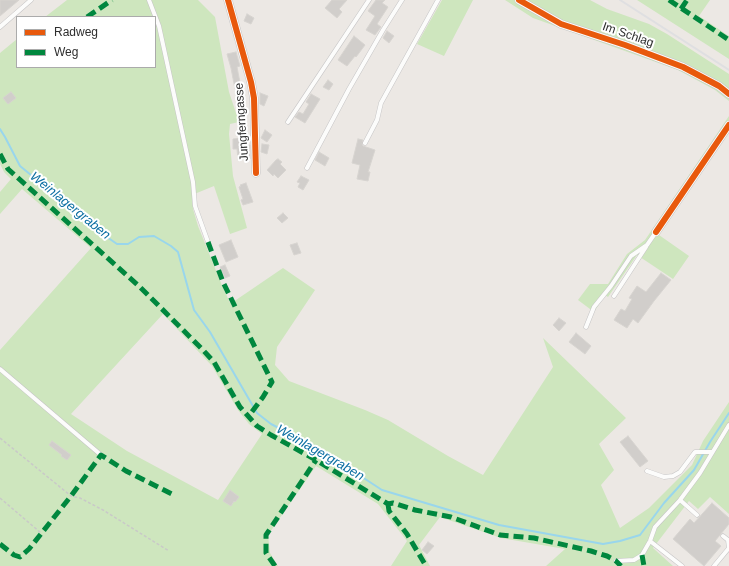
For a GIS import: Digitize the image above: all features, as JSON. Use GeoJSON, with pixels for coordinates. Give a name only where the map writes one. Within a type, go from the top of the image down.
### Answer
{"type":"FeatureCollection","features":[{"type":"Feature","properties":{"kind":"street","name":"Jungferngasse"},"geometry":{"type":"LineString","coordinates":[[228,0],[251,82],[254,98],[256,174]]}},
{"type":"Feature","properties":{"kind":"street","name":"Im Schlag"},"geometry":{"type":"LineString","coordinates":[[519,0],[561,24],[683,66],[719,86],[729,94]]}},
{"type":"Feature","properties":{"kind":"street"},"geometry":{"type":"LineString","coordinates":[[656,232],[729,125]]}},
{"type":"Feature","properties":{"kind":"lane"},"geometry":{"type":"LineString","coordinates":[[0,27],[31,0]]}},
{"type":"Feature","properties":{"kind":"lane"},"geometry":{"type":"LineString","coordinates":[[149,0],[155,16]]}},
{"type":"Feature","properties":{"kind":"lane"},"geometry":{"type":"LineString","coordinates":[[288,122],[369,0]]}},
{"type":"Feature","properties":{"kind":"lane"},"geometry":{"type":"LineString","coordinates":[[307,168],[349,89],[402,0]]}},
{"type":"Feature","properties":{"kind":"lane"},"geometry":{"type":"LineString","coordinates":[[366,143],[377,120],[381,103],[438,0]]}},
{"type":"Feature","properties":{"kind":"lane"},"geometry":{"type":"LineString","coordinates":[[156,18],[159,26],[193,182],[195,206],[208,242]]}},
{"type":"Feature","properties":{"kind":"lane"},"geometry":{"type":"LineString","coordinates":[[614,296],[656,232]]}},
{"type":"Feature","properties":{"kind":"lane"},"geometry":{"type":"LineString","coordinates":[[586,327],[594,307],[602,295],[611,286],[631,256],[647,245]]}},
{"type":"Feature","properties":{"kind":"lane"},"geometry":{"type":"LineString","coordinates":[[0,370],[101,454]]}},
{"type":"Feature","properties":{"kind":"lane"},"geometry":{"type":"LineString","coordinates":[[616,561],[634,560],[642,555],[650,541],[655,527],[680,500],[700,473],[729,425]]}},
{"type":"Feature","properties":{"kind":"lane"},"geometry":{"type":"LineString","coordinates":[[647,471],[664,477],[673,476],[680,472],[695,452],[712,452]]}},
{"type":"Feature","properties":{"kind":"lane"},"geometry":{"type":"LineString","coordinates":[[680,500],[697,515]]}},
{"type":"Feature","properties":{"kind":"lane"},"geometry":{"type":"LineString","coordinates":[[714,566],[729,548],[728,540],[723,536]]}},
{"type":"Feature","properties":{"kind":"lane"},"geometry":{"type":"LineString","coordinates":[[650,541],[682,566]]}},
{"type":"Feature","properties":{"kind":"path"},"geometry":{"type":"LineString","coordinates":[[0,438],[71,496],[80,498],[103,510],[169,552]]}},
{"type":"Feature","properties":{"kind":"path"},"geometry":{"type":"LineString","coordinates":[[0,498],[41,534]]}},
{"type":"Feature","properties":{"kind":"green space"},"geometry":{"type":"Polygon","coordinates":[[[67,0],[198,0],[215,17],[229,92],[239,122],[230,124],[229,134],[233,176],[247,228],[230,234],[214,186],[192,195],[193,209],[198,226],[230,303],[283,268],[315,290],[277,347],[275,365],[289,381],[388,420],[483,475],[553,367],[543,338],[626,418],[599,444],[614,470],[601,485],[620,528],[649,508],[692,465],[703,441],[729,402],[729,514],[710,497],[698,509],[689,501],[653,548],[673,566],[546,566],[565,549],[501,538],[440,517],[419,545],[430,566],[391,566],[407,541],[378,504],[316,466],[268,535],[270,553],[278,566],[0,566],[0,350],[91,248],[22,189],[0,214],[0,192],[11,179],[4,172],[0,164],[0,53],[16,40],[16,68],[156,68],[156,16],[46,16],[67,0]],[[163,314],[71,414],[127,451],[218,500],[262,434],[249,424],[238,410],[212,366],[163,314]]]}},
{"type":"Feature","properties":{"kind":"green space"},"geometry":{"type":"Polygon","coordinates":[[[442,0],[473,0],[444,56],[417,44],[442,0]]]}},
{"type":"Feature","properties":{"kind":"green space"},"geometry":{"type":"Polygon","coordinates":[[[505,0],[590,0],[607,9],[649,24],[729,74],[729,101],[715,90],[678,70],[533,18],[505,0]]]}},
{"type":"Feature","properties":{"kind":"green space"},"geometry":{"type":"Polygon","coordinates":[[[637,0],[710,0],[699,16],[729,36],[729,59],[637,0]]]}},
{"type":"Feature","properties":{"kind":"green space"},"geometry":{"type":"Polygon","coordinates":[[[729,116],[729,132],[659,235],[689,256],[673,279],[637,255],[608,297],[605,295],[594,312],[578,300],[590,284],[608,284],[627,254],[645,240],[729,116]]]}},
{"type":"Feature","properties":{"kind":"building"},"geometry":{"type":"Polygon","coordinates":[[[0,0],[19,0],[0,16],[0,0]]]}},
{"type":"Feature","properties":{"kind":"building"},"geometry":{"type":"Polygon","coordinates":[[[332,0],[347,0],[339,9],[342,12],[337,18],[325,8],[332,0]]]}},
{"type":"Feature","properties":{"kind":"building"},"geometry":{"type":"Polygon","coordinates":[[[376,0],[385,0],[382,3],[388,7],[377,24],[381,27],[375,35],[366,30],[375,16],[368,11],[376,0]]]}},
{"type":"Feature","properties":{"kind":"building"},"geometry":{"type":"Polygon","coordinates":[[[247,14],[254,18],[251,24],[244,21],[247,14]]]}},
{"type":"Feature","properties":{"kind":"building"},"geometry":{"type":"Polygon","coordinates":[[[387,31],[394,36],[389,43],[383,38],[387,31]]]}},
{"type":"Feature","properties":{"kind":"building"},"geometry":{"type":"Polygon","coordinates":[[[354,36],[365,45],[347,66],[338,60],[354,36]]]}},
{"type":"Feature","properties":{"kind":"building"},"geometry":{"type":"Polygon","coordinates":[[[236,52],[240,66],[237,67],[241,88],[235,89],[227,54],[236,52]]]}},
{"type":"Feature","properties":{"kind":"building"},"geometry":{"type":"Polygon","coordinates":[[[328,80],[333,84],[329,90],[323,87],[328,80]]]}},
{"type":"Feature","properties":{"kind":"building"},"geometry":{"type":"Polygon","coordinates":[[[11,92],[16,98],[8,104],[3,98],[11,92]]]}},
{"type":"Feature","properties":{"kind":"building"},"geometry":{"type":"Polygon","coordinates":[[[260,93],[268,96],[264,106],[260,104],[260,93]]]}},
{"type":"Feature","properties":{"kind":"building"},"geometry":{"type":"Polygon","coordinates":[[[311,94],[320,99],[305,123],[295,117],[299,112],[303,114],[309,104],[306,102],[311,94]]]}},
{"type":"Feature","properties":{"kind":"building"},"geometry":{"type":"Polygon","coordinates":[[[265,130],[272,135],[267,142],[261,138],[265,130]]]}},
{"type":"Feature","properties":{"kind":"building"},"geometry":{"type":"Polygon","coordinates":[[[242,138],[242,145],[250,145],[250,159],[238,160],[237,149],[233,149],[233,139],[242,138]]]}},
{"type":"Feature","properties":{"kind":"building"},"geometry":{"type":"Polygon","coordinates":[[[358,139],[363,140],[363,146],[375,150],[368,172],[370,172],[368,181],[357,179],[360,165],[352,163],[358,139]]]}},
{"type":"Feature","properties":{"kind":"building"},"geometry":{"type":"Polygon","coordinates":[[[262,144],[269,145],[267,154],[261,152],[262,144]]]}},
{"type":"Feature","properties":{"kind":"building"},"geometry":{"type":"Polygon","coordinates":[[[319,152],[329,158],[325,166],[315,160],[319,152]]]}},
{"type":"Feature","properties":{"kind":"building"},"geometry":{"type":"Polygon","coordinates":[[[278,159],[282,162],[280,164],[286,170],[278,178],[274,174],[273,176],[267,170],[278,159]]]}},
{"type":"Feature","properties":{"kind":"building"},"geometry":{"type":"Polygon","coordinates":[[[301,176],[309,180],[303,190],[298,187],[300,183],[297,182],[301,176]]]}},
{"type":"Feature","properties":{"kind":"building"},"geometry":{"type":"Polygon","coordinates":[[[246,183],[253,202],[243,205],[241,200],[243,199],[239,187],[241,186],[240,185],[246,183]]]}},
{"type":"Feature","properties":{"kind":"building"},"geometry":{"type":"Polygon","coordinates":[[[283,213],[288,218],[282,223],[277,218],[283,213]]]}},
{"type":"Feature","properties":{"kind":"building"},"geometry":{"type":"Polygon","coordinates":[[[231,240],[238,257],[226,262],[219,245],[231,240]]]}},
{"type":"Feature","properties":{"kind":"building"},"geometry":{"type":"Polygon","coordinates":[[[297,243],[301,253],[294,255],[290,245],[297,243]]]}},
{"type":"Feature","properties":{"kind":"building"},"geometry":{"type":"Polygon","coordinates":[[[225,265],[230,276],[225,278],[220,267],[225,265]]]}},
{"type":"Feature","properties":{"kind":"building"},"geometry":{"type":"Polygon","coordinates":[[[661,273],[671,280],[638,323],[633,319],[627,328],[614,320],[621,309],[625,311],[632,299],[629,298],[637,286],[646,292],[661,273]]]}},
{"type":"Feature","properties":{"kind":"building"},"geometry":{"type":"Polygon","coordinates":[[[559,318],[566,323],[559,331],[553,325],[559,318]]]}},
{"type":"Feature","properties":{"kind":"building"},"geometry":{"type":"Polygon","coordinates":[[[576,333],[591,346],[585,354],[569,342],[576,333]]]}},
{"type":"Feature","properties":{"kind":"building"},"geometry":{"type":"Polygon","coordinates":[[[628,436],[648,461],[640,467],[620,442],[628,436]]]}},
{"type":"Feature","properties":{"kind":"building"},"geometry":{"type":"Polygon","coordinates":[[[52,441],[71,455],[67,460],[49,445],[52,441]]]}},
{"type":"Feature","properties":{"kind":"building"},"geometry":{"type":"Polygon","coordinates":[[[230,490],[239,497],[231,506],[223,501],[230,490]]]}},
{"type":"Feature","properties":{"kind":"building"},"geometry":{"type":"Polygon","coordinates":[[[712,503],[729,518],[729,524],[715,541],[721,546],[704,566],[673,539],[690,519],[694,523],[712,503]]]}},
{"type":"Feature","properties":{"kind":"building"},"geometry":{"type":"Polygon","coordinates":[[[428,542],[434,546],[427,554],[422,550],[428,542]]]}},
{"type":"Feature","properties":{"kind":"waterway","name":"Weinlagergraben"},"geometry":{"type":"LineString","coordinates":[[0,129],[20,166],[117,244],[128,244],[139,237],[154,236],[178,252],[194,310],[210,332],[257,413],[271,424],[316,447],[382,490],[499,525],[603,544],[620,541],[640,535],[664,503],[694,470],[729,413]]}},
{"type":"Feature","properties":{"kind":"railway"},"geometry":{"type":"LineString","coordinates":[[620,0],[729,70]]}},
{"type":"Feature","properties":{"kind":"marked path"},"geometry":{"type":"LineString","coordinates":[[88,16],[112,0]]}},
{"type":"Feature","properties":{"kind":"marked path"},"geometry":{"type":"LineString","coordinates":[[669,0],[729,40]]}},
{"type":"Feature","properties":{"kind":"marked path"},"geometry":{"type":"LineString","coordinates":[[681,9],[687,0]]}},
{"type":"Feature","properties":{"kind":"marked path"},"geometry":{"type":"LineString","coordinates":[[0,154],[8,169],[140,287],[202,349],[214,362],[240,407],[257,426],[388,504],[393,503],[415,510],[451,517],[500,535],[534,538],[591,551],[607,556],[621,566]]}},
{"type":"Feature","properties":{"kind":"marked path"},"geometry":{"type":"LineString","coordinates":[[208,242],[223,282],[272,382],[248,417]]}},
{"type":"Feature","properties":{"kind":"marked path"},"geometry":{"type":"LineString","coordinates":[[0,544],[14,555],[20,557],[29,549],[101,455],[126,471],[174,495]]}},
{"type":"Feature","properties":{"kind":"marked path"},"geometry":{"type":"LineString","coordinates":[[275,566],[266,553],[266,535],[316,460]]}},
{"type":"Feature","properties":{"kind":"marked path"},"geometry":{"type":"LineString","coordinates":[[388,504],[389,511],[407,534],[426,566]]}},
{"type":"Feature","properties":{"kind":"marked path"},"geometry":{"type":"LineString","coordinates":[[642,555],[644,566]]}},
{"type":"Feature","properties":{"kind":"cycle path"},"geometry":{"type":"LineString","coordinates":[[228,0],[251,82],[254,98],[256,173]]}},
{"type":"Feature","properties":{"kind":"cycle path"},"geometry":{"type":"LineString","coordinates":[[519,0],[561,24],[625,45],[683,67],[719,86],[729,94]]}},
{"type":"Feature","properties":{"kind":"cycle path"},"geometry":{"type":"LineString","coordinates":[[656,232],[729,125]]}}]}
